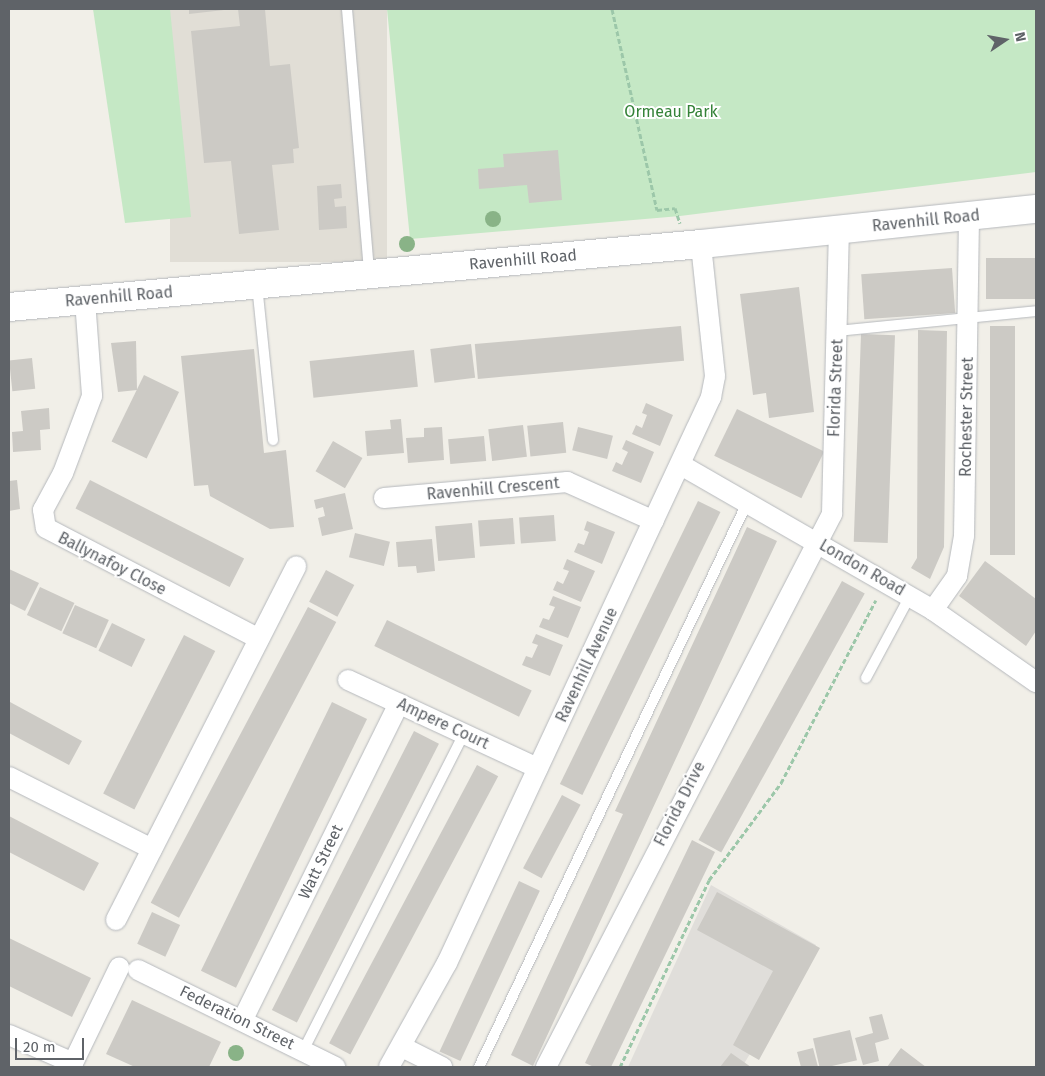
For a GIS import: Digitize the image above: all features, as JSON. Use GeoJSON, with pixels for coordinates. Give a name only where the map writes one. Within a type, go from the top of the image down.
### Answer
{"type":"FeatureCollection","features":[{"type":"Feature","properties":{"kind":"main road","name":"Ravenhill Road"},"geometry":{"type":"LineString","coordinates":[[9,307],[701,244],[1036,209]]}},
{"type":"Feature","properties":{"kind":"street","name":"Rochester Street"},"geometry":{"type":"LineString","coordinates":[[933,610],[957,576],[964,536],[970,216]]}},
{"type":"Feature","properties":{"kind":"street","name":"Florida Street"},"geometry":{"type":"LineString","coordinates":[[818,543],[832,514],[840,230]]}},
{"type":"Feature","properties":{"kind":"street","name":"Ravenhill Avenue"},"geometry":{"type":"LineString","coordinates":[[389,1067],[402,1047],[447,964],[712,397],[715,376],[701,244]]}},
{"type":"Feature","properties":{"kind":"street","name":"Ballynafoy Close"},"geometry":{"type":"LineString","coordinates":[[85,300],[92,396],[63,473],[43,510],[46,528],[258,639]]}},
{"type":"Feature","properties":{"kind":"street","name":"London Road"},"geometry":{"type":"LineString","coordinates":[[681,465],[910,596],[1034,675]]}},
{"type":"Feature","properties":{"kind":"street","name":"Ravenhill Crescent"},"geometry":{"type":"LineString","coordinates":[[384,498],[567,482],[654,521]]}},
{"type":"Feature","properties":{"kind":"street","name":"Florida Drive"},"geometry":{"type":"LineString","coordinates":[[546,1067],[818,543]]}},
{"type":"Feature","properties":{"kind":"street"},"geometry":{"type":"LineString","coordinates":[[116,920],[296,566]]}},
{"type":"Feature","properties":{"kind":"street","name":"Ampere Court"},"geometry":{"type":"LineString","coordinates":[[348,680],[538,768]]}},
{"type":"Feature","properties":{"kind":"street","name":"Watt Street"},"geometry":{"type":"LineString","coordinates":[[243,1019],[399,704]]}},
{"type":"Feature","properties":{"kind":"street"},"geometry":{"type":"LineString","coordinates":[[9,777],[152,849]]}},
{"type":"Feature","properties":{"kind":"street","name":"Federation Street"},"geometry":{"type":"LineString","coordinates":[[9,1035],[74,1063],[128,969],[243,1019],[335,1067]]}},
{"type":"Feature","properties":{"kind":"street"},"geometry":{"type":"LineString","coordinates":[[402,1047],[442,1067]]}},
{"type":"Feature","properties":{"kind":"lane"},"geometry":{"type":"LineString","coordinates":[[347,9],[369,274]]}},
{"type":"Feature","properties":{"kind":"lane"},"geometry":{"type":"LineString","coordinates":[[257,284],[272,440]]}},
{"type":"Feature","properties":{"kind":"lane"},"geometry":{"type":"LineString","coordinates":[[837,331],[1036,311]]}},
{"type":"Feature","properties":{"kind":"lane"},"geometry":{"type":"LineString","coordinates":[[480,1067],[747,503]]}},
{"type":"Feature","properties":{"kind":"lane"},"geometry":{"type":"LineString","coordinates":[[866,678],[910,596]]}},
{"type":"Feature","properties":{"kind":"lane"},"geometry":{"type":"LineString","coordinates":[[303,1051],[464,734]]}},
{"type":"Feature","properties":{"kind":"path"},"geometry":{"type":"LineString","coordinates":[[612,9],[657,210],[675,208],[680,223]]}},
{"type":"Feature","properties":{"kind":"path"},"geometry":{"type":"LineString","coordinates":[[620,1067],[709,880],[781,783],[886,582]]}},
{"type":"Feature","properties":{"kind":"shaded area"},"geometry":{"type":"Polygon","coordinates":[[[170,9],[387,9],[387,262],[170,262],[170,9]]]}},
{"type":"Feature","properties":{"kind":"shaded area"},"geometry":{"type":"Polygon","coordinates":[[[711,885],[816,945],[742,1067],[628,1067],[711,885]]]}},
{"type":"Feature","properties":{"kind":"green space"},"geometry":{"type":"Polygon","coordinates":[[[93,9],[170,9],[191,217],[125,223],[93,9]]]}},
{"type":"Feature","properties":{"kind":"green space","name":"Ormeau Park"},"geometry":{"type":"Polygon","coordinates":[[[387,9],[1036,9],[1036,172],[680,216],[410,239],[387,9]]]}},
{"type":"Feature","properties":{"kind":"building"},"geometry":{"type":"Polygon","coordinates":[[[189,9],[224,9],[224,10],[189,14],[189,9]]]}},
{"type":"Feature","properties":{"kind":"building"},"geometry":{"type":"Polygon","coordinates":[[[238,9],[265,9],[270,66],[290,64],[299,148],[293,149],[294,163],[272,165],[279,230],[239,234],[231,161],[204,163],[191,31],[240,26],[238,9]]]}},
{"type":"Feature","properties":{"kind":"building"},"geometry":{"type":"Polygon","coordinates":[[[558,150],[562,200],[529,203],[527,185],[479,189],[478,169],[504,167],[503,154],[558,150]]]}},
{"type":"Feature","properties":{"kind":"building"},"geometry":{"type":"Polygon","coordinates":[[[341,184],[342,198],[334,199],[335,207],[346,206],[347,228],[319,230],[317,186],[341,184]]]}},
{"type":"Feature","properties":{"kind":"building"},"geometry":{"type":"Polygon","coordinates":[[[986,258],[1036,258],[1036,299],[986,299],[986,258]]]}},
{"type":"Feature","properties":{"kind":"building"},"geometry":{"type":"Polygon","coordinates":[[[952,268],[955,313],[864,319],[861,274],[952,268]]]}},
{"type":"Feature","properties":{"kind":"building"},"geometry":{"type":"Polygon","coordinates":[[[799,287],[814,412],[769,418],[766,393],[753,395],[740,294],[799,287]]]}},
{"type":"Feature","properties":{"kind":"building"},"geometry":{"type":"Polygon","coordinates":[[[681,326],[684,361],[478,379],[475,344],[681,326]]]}},
{"type":"Feature","properties":{"kind":"building"},"geometry":{"type":"Polygon","coordinates":[[[990,326],[1015,326],[1015,555],[990,555],[990,326]]]}},
{"type":"Feature","properties":{"kind":"building"},"geometry":{"type":"Polygon","coordinates":[[[918,330],[947,331],[944,547],[930,579],[911,568],[917,558],[918,330]]]}},
{"type":"Feature","properties":{"kind":"building"},"geometry":{"type":"Polygon","coordinates":[[[861,334],[895,335],[888,543],[854,542],[861,334]]]}},
{"type":"Feature","properties":{"kind":"building"},"geometry":{"type":"Polygon","coordinates":[[[136,341],[137,390],[118,392],[111,343],[136,341]]]}},
{"type":"Feature","properties":{"kind":"building"},"geometry":{"type":"Polygon","coordinates":[[[471,344],[475,378],[434,383],[430,349],[471,344]]]}},
{"type":"Feature","properties":{"kind":"building"},"geometry":{"type":"Polygon","coordinates":[[[254,349],[264,453],[286,450],[294,527],[270,529],[210,496],[208,485],[194,486],[181,356],[254,349]]]}},
{"type":"Feature","properties":{"kind":"building"},"geometry":{"type":"Polygon","coordinates":[[[414,350],[418,387],[313,398],[310,361],[414,350]]]}},
{"type":"Feature","properties":{"kind":"building"},"geometry":{"type":"Polygon","coordinates":[[[32,358],[35,389],[12,391],[9,360],[32,358]]]}},
{"type":"Feature","properties":{"kind":"building"},"geometry":{"type":"Polygon","coordinates":[[[144,375],[179,392],[147,459],[112,442],[144,375]]]}},
{"type":"Feature","properties":{"kind":"building"},"geometry":{"type":"Polygon","coordinates":[[[646,403],[673,415],[660,446],[632,434],[636,425],[642,428],[647,415],[642,413],[646,403]]]}},
{"type":"Feature","properties":{"kind":"building"},"geometry":{"type":"Polygon","coordinates":[[[49,408],[50,429],[40,430],[41,450],[13,452],[12,432],[23,431],[21,411],[49,408]]]}},
{"type":"Feature","properties":{"kind":"building"},"geometry":{"type":"Polygon","coordinates":[[[737,409],[824,452],[801,498],[714,456],[737,409]]]}},
{"type":"Feature","properties":{"kind":"building"},"geometry":{"type":"Polygon","coordinates":[[[401,419],[404,453],[367,456],[365,431],[391,429],[390,420],[401,419]]]}},
{"type":"Feature","properties":{"kind":"building"},"geometry":{"type":"Polygon","coordinates":[[[563,422],[566,453],[530,457],[527,426],[563,422]]]}},
{"type":"Feature","properties":{"kind":"building"},"geometry":{"type":"Polygon","coordinates":[[[523,425],[527,457],[492,461],[488,429],[523,425]]]}},
{"type":"Feature","properties":{"kind":"building"},"geometry":{"type":"Polygon","coordinates":[[[442,427],[444,460],[408,463],[406,438],[424,437],[424,428],[442,427]]]}},
{"type":"Feature","properties":{"kind":"building"},"geometry":{"type":"Polygon","coordinates":[[[578,427],[613,436],[607,459],[572,450],[578,427]]]}},
{"type":"Feature","properties":{"kind":"building"},"geometry":{"type":"Polygon","coordinates":[[[484,436],[486,461],[450,464],[448,439],[484,436]]]}},
{"type":"Feature","properties":{"kind":"building"},"geometry":{"type":"Polygon","coordinates":[[[626,440],[654,452],[641,483],[612,471],[616,462],[622,465],[628,452],[622,449],[626,440]]]}},
{"type":"Feature","properties":{"kind":"building"},"geometry":{"type":"Polygon","coordinates":[[[333,441],[362,458],[345,488],[316,471],[333,441]]]}},
{"type":"Feature","properties":{"kind":"building"},"geometry":{"type":"Polygon","coordinates":[[[17,480],[20,509],[9,511],[9,481],[17,480]]]}},
{"type":"Feature","properties":{"kind":"building"},"geometry":{"type":"Polygon","coordinates":[[[90,480],[244,559],[230,587],[75,509],[90,480]]]}},
{"type":"Feature","properties":{"kind":"building"},"geometry":{"type":"Polygon","coordinates":[[[345,493],[353,529],[322,536],[318,518],[325,516],[323,507],[316,509],[314,500],[345,493]]]}},
{"type":"Feature","properties":{"kind":"building"},"geometry":{"type":"Polygon","coordinates":[[[698,501],[720,512],[582,795],[560,784],[698,501]]]}},
{"type":"Feature","properties":{"kind":"building"},"geometry":{"type":"Polygon","coordinates":[[[554,515],[556,541],[521,543],[519,517],[554,515]]]}},
{"type":"Feature","properties":{"kind":"building"},"geometry":{"type":"Polygon","coordinates":[[[513,518],[515,544],[480,546],[478,520],[513,518]]]}},
{"type":"Feature","properties":{"kind":"building"},"geometry":{"type":"Polygon","coordinates":[[[587,521],[615,532],[602,564],[574,552],[578,543],[584,545],[589,532],[584,530],[587,521]]]}},
{"type":"Feature","properties":{"kind":"building"},"geometry":{"type":"Polygon","coordinates":[[[472,523],[475,558],[438,561],[435,526],[472,523]]]}},
{"type":"Feature","properties":{"kind":"building"},"geometry":{"type":"Polygon","coordinates":[[[747,527],[777,541],[533,1066],[511,1055],[623,814],[615,811],[747,527]]]}},
{"type":"Feature","properties":{"kind":"building"},"geometry":{"type":"Polygon","coordinates":[[[355,533],[390,542],[384,566],[349,557],[355,533]]]}},
{"type":"Feature","properties":{"kind":"building"},"geometry":{"type":"Polygon","coordinates":[[[432,539],[435,571],[417,573],[416,566],[398,567],[396,542],[432,539]]]}},
{"type":"Feature","properties":{"kind":"building"},"geometry":{"type":"Polygon","coordinates":[[[567,559],[595,571],[581,602],[553,590],[557,581],[563,584],[569,571],[563,569],[567,559]]]}},
{"type":"Feature","properties":{"kind":"building"},"geometry":{"type":"Polygon","coordinates":[[[985,561],[1036,599],[1036,631],[1026,646],[959,596],[985,561]]]}},
{"type":"Feature","properties":{"kind":"building"},"geometry":{"type":"Polygon","coordinates":[[[9,569],[39,583],[25,611],[9,603],[9,569]]]}},
{"type":"Feature","properties":{"kind":"building"},"geometry":{"type":"Polygon","coordinates":[[[326,570],[354,585],[337,617],[309,602],[326,570]]]}},
{"type":"Feature","properties":{"kind":"building"},"geometry":{"type":"Polygon","coordinates":[[[842,581],[865,594],[721,852],[698,840],[842,581]]]}},
{"type":"Feature","properties":{"kind":"building"},"geometry":{"type":"Polygon","coordinates":[[[40,587],[74,603],[61,631],[27,615],[40,587]]]}},
{"type":"Feature","properties":{"kind":"building"},"geometry":{"type":"Polygon","coordinates":[[[553,596],[581,607],[568,638],[539,627],[543,618],[549,620],[555,607],[549,605],[553,596]]]}},
{"type":"Feature","properties":{"kind":"building"},"geometry":{"type":"Polygon","coordinates":[[[75,605],[109,620],[96,648],[62,633],[75,605]]]}},
{"type":"Feature","properties":{"kind":"building"},"geometry":{"type":"Polygon","coordinates":[[[308,607],[336,622],[179,918],[151,903],[308,607]]]}},
{"type":"Feature","properties":{"kind":"building"},"geometry":{"type":"Polygon","coordinates":[[[387,620],[532,691],[519,717],[374,646],[387,620]]]}},
{"type":"Feature","properties":{"kind":"building"},"geometry":{"type":"Polygon","coordinates":[[[112,623],[145,639],[132,667],[98,651],[112,623]]]}},
{"type":"Feature","properties":{"kind":"building"},"geometry":{"type":"Polygon","coordinates":[[[536,634],[563,645],[550,676],[522,665],[526,656],[532,658],[538,645],[532,643],[536,634]]]}},
{"type":"Feature","properties":{"kind":"building"},"geometry":{"type":"Polygon","coordinates":[[[184,635],[215,651],[134,809],[103,794],[184,635]]]}},
{"type":"Feature","properties":{"kind":"building"},"geometry":{"type":"Polygon","coordinates":[[[10,702],[82,741],[69,765],[9,733],[10,702]]]}},
{"type":"Feature","properties":{"kind":"building"},"geometry":{"type":"Polygon","coordinates":[[[332,702],[367,719],[236,988],[201,971],[332,702]]]}},
{"type":"Feature","properties":{"kind":"building"},"geometry":{"type":"Polygon","coordinates":[[[414,731],[439,744],[297,1023],[272,1010],[414,731]]]}},
{"type":"Feature","properties":{"kind":"building"},"geometry":{"type":"Polygon","coordinates":[[[477,765],[498,776],[350,1054],[329,1043],[477,765]]]}},
{"type":"Feature","properties":{"kind":"building"},"geometry":{"type":"Polygon","coordinates":[[[562,795],[581,805],[542,878],[523,868],[562,795]]]}},
{"type":"Feature","properties":{"kind":"building"},"geometry":{"type":"Polygon","coordinates":[[[9,816],[99,863],[84,891],[9,852],[9,816]]]}},
{"type":"Feature","properties":{"kind":"building"},"geometry":{"type":"Polygon","coordinates":[[[692,840],[715,852],[611,1067],[594,1067],[585,1063],[692,840]]]}},
{"type":"Feature","properties":{"kind":"building"},"geometry":{"type":"Polygon","coordinates":[[[519,881],[540,891],[460,1061],[440,1051],[519,881]]]}},
{"type":"Feature","properties":{"kind":"building"},"geometry":{"type":"Polygon","coordinates":[[[717,892],[820,948],[759,1060],[733,1045],[773,971],[697,930],[717,892]]]}},
{"type":"Feature","properties":{"kind":"building"},"geometry":{"type":"Polygon","coordinates":[[[152,912],[180,925],[165,957],[137,944],[152,912]]]}},
{"type":"Feature","properties":{"kind":"building"},"geometry":{"type":"Polygon","coordinates":[[[9,938],[91,978],[72,1017],[9,986],[9,938]]]}},
{"type":"Feature","properties":{"kind":"building"},"geometry":{"type":"Polygon","coordinates":[[[132,1000],[221,1042],[209,1067],[135,1067],[106,1054],[132,1000]]]}},
{"type":"Feature","properties":{"kind":"building"},"geometry":{"type":"Polygon","coordinates":[[[882,1014],[889,1039],[875,1043],[879,1061],[863,1065],[855,1038],[873,1033],[869,1017],[882,1014]]]}},
{"type":"Feature","properties":{"kind":"building"},"geometry":{"type":"Polygon","coordinates":[[[850,1030],[857,1060],[820,1067],[813,1039],[850,1030]]]}},
{"type":"Feature","properties":{"kind":"building"},"geometry":{"type":"Polygon","coordinates":[[[813,1048],[818,1067],[801,1067],[797,1052],[813,1048]]]}},
{"type":"Feature","properties":{"kind":"building"},"geometry":{"type":"Polygon","coordinates":[[[901,1048],[918,1061],[926,1067],[887,1067],[901,1048]]]}},
{"type":"Feature","properties":{"kind":"building"},"geometry":{"type":"Polygon","coordinates":[[[731,1053],[751,1067],[720,1067],[731,1053]]]}}]}
